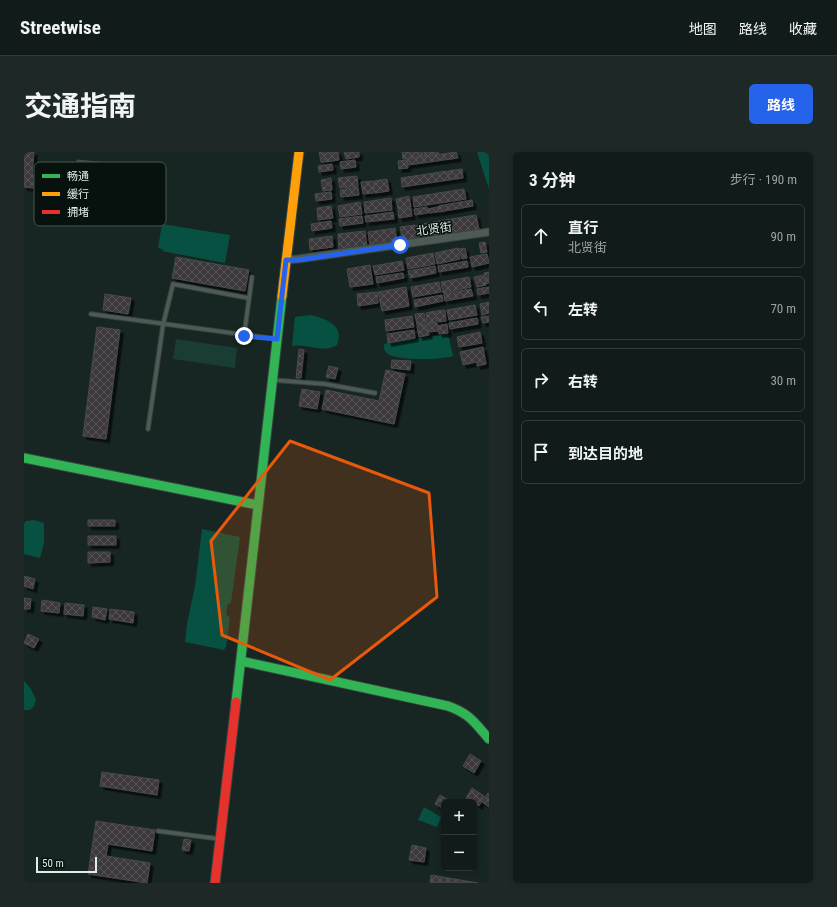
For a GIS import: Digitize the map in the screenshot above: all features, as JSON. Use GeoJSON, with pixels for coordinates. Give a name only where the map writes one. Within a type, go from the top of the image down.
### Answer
{"type":"FeatureCollection","features":[{"type":"Feature","properties":{"kind":"main road"},"geometry":{"type":"LineString","coordinates":[[215,883],[299,152]]}},
{"type":"Feature","properties":{"kind":"main road"},"geometry":{"type":"LineString","coordinates":[[24,458],[258,505]]}},
{"type":"Feature","properties":{"kind":"main road"},"geometry":{"type":"LineString","coordinates":[[241,661],[448,706],[462,711],[471,718],[489,739]]}},
{"type":"Feature","properties":{"kind":"street","name":"北贤街"},"geometry":{"type":"LineString","coordinates":[[286,260],[298,260],[489,232]]}},
{"type":"Feature","properties":{"kind":"lane"},"geometry":{"type":"LineString","coordinates":[[244,336],[252,277]]}},
{"type":"Feature","properties":{"kind":"lane"},"geometry":{"type":"LineString","coordinates":[[148,429],[163,324],[173,284],[248,298]]}},
{"type":"Feature","properties":{"kind":"lane"},"geometry":{"type":"LineString","coordinates":[[91,314],[244,336],[277,339]]}},
{"type":"Feature","properties":{"kind":"lane"},"geometry":{"type":"LineString","coordinates":[[272,380],[325,384],[375,393]]}},
{"type":"Feature","properties":{"kind":"lane"},"geometry":{"type":"LineString","coordinates":[[158,831],[221,839]]}},
{"type":"Feature","properties":{"kind":"highlighted area"},"geometry":{"type":"Polygon","coordinates":[[[290,441],[429,493],[437,597],[330,680],[222,635],[211,541],[290,441]]]}},
{"type":"Feature","properties":{"kind":"shaded area"},"geometry":{"type":"Polygon","coordinates":[[[477,152],[489,152],[489,189],[477,152]]]}},
{"type":"Feature","properties":{"kind":"shaded area"},"geometry":{"type":"Polygon","coordinates":[[[166,225],[230,235],[225,263],[162,251],[163,249],[158,248],[162,226],[166,226],[166,225]]]}},
{"type":"Feature","properties":{"kind":"shaded area"},"geometry":{"type":"Polygon","coordinates":[[[311,315],[333,324],[338,332],[339,338],[337,345],[326,349],[298,345],[292,346],[295,317],[311,315]]]}},
{"type":"Feature","properties":{"kind":"shaded area"},"geometry":{"type":"Polygon","coordinates":[[[448,334],[453,356],[430,359],[410,359],[393,356],[388,354],[384,349],[384,344],[448,334]]]}},
{"type":"Feature","properties":{"kind":"shaded area"},"geometry":{"type":"Polygon","coordinates":[[[176,339],[237,348],[235,368],[173,359],[176,339]]]}},
{"type":"Feature","properties":{"kind":"shaded area"},"geometry":{"type":"Polygon","coordinates":[[[34,520],[44,523],[44,543],[40,558],[24,554],[24,524],[26,521],[34,520]]]}},
{"type":"Feature","properties":{"kind":"shaded area"},"geometry":{"type":"Polygon","coordinates":[[[202,529],[240,537],[231,603],[228,604],[226,614],[230,618],[226,647],[224,650],[185,642],[195,586],[202,529]]]}},
{"type":"Feature","properties":{"kind":"shaded area"},"geometry":{"type":"Polygon","coordinates":[[[24,681],[31,689],[36,700],[34,706],[30,710],[24,710],[24,681]]]}},
{"type":"Feature","properties":{"kind":"shaded area"},"geometry":{"type":"Polygon","coordinates":[[[424,807],[441,817],[437,827],[418,820],[424,807]]]}},
{"type":"Feature","properties":{"kind":"building"},"geometry":{"type":"Polygon","coordinates":[[[24,152],[34,152],[32,175],[34,175],[34,188],[24,187],[24,152]]]}},
{"type":"Feature","properties":{"kind":"building"},"geometry":{"type":"Polygon","coordinates":[[[319,152],[323,152],[325,162],[321,162],[319,152]]]}},
{"type":"Feature","properties":{"kind":"building"},"geometry":{"type":"Polygon","coordinates":[[[338,152],[339,160],[326,162],[324,153],[338,152]]]}},
{"type":"Feature","properties":{"kind":"building"},"geometry":{"type":"Polygon","coordinates":[[[344,152],[359,152],[359,157],[346,159],[344,152]]]}},
{"type":"Feature","properties":{"kind":"building"},"geometry":{"type":"Polygon","coordinates":[[[402,152],[422,152],[423,156],[403,159],[402,152]]]}},
{"type":"Feature","properties":{"kind":"building"},"geometry":{"type":"Polygon","coordinates":[[[424,152],[438,152],[439,154],[424,156],[424,152]]]}},
{"type":"Feature","properties":{"kind":"building"},"geometry":{"type":"Polygon","coordinates":[[[456,152],[458,158],[408,165],[407,159],[456,152]]]}},
{"type":"Feature","properties":{"kind":"building"},"geometry":{"type":"Polygon","coordinates":[[[77,160],[98,162],[77,162],[77,160]]]}},
{"type":"Feature","properties":{"kind":"building"},"geometry":{"type":"Polygon","coordinates":[[[355,160],[356,167],[341,169],[340,162],[355,160]]]}},
{"type":"Feature","properties":{"kind":"building"},"geometry":{"type":"Polygon","coordinates":[[[407,160],[408,168],[399,169],[398,161],[407,160]]]}},
{"type":"Feature","properties":{"kind":"building"},"geometry":{"type":"Polygon","coordinates":[[[332,164],[333,170],[319,172],[318,166],[332,164]]]}},
{"type":"Feature","properties":{"kind":"building"},"geometry":{"type":"Polygon","coordinates":[[[462,169],[463,178],[449,180],[448,171],[462,169]]]}},
{"type":"Feature","properties":{"kind":"building"},"geometry":{"type":"Polygon","coordinates":[[[447,171],[449,180],[402,187],[401,178],[447,171]]]}},
{"type":"Feature","properties":{"kind":"building"},"geometry":{"type":"Polygon","coordinates":[[[357,176],[358,186],[340,188],[338,178],[357,176]]]}},
{"type":"Feature","properties":{"kind":"building"},"geometry":{"type":"Polygon","coordinates":[[[331,178],[332,190],[323,191],[321,180],[331,178]]]}},
{"type":"Feature","properties":{"kind":"building"},"geometry":{"type":"Polygon","coordinates":[[[387,179],[389,191],[375,193],[374,181],[387,179]]]}},
{"type":"Feature","properties":{"kind":"building"},"geometry":{"type":"Polygon","coordinates":[[[373,181],[374,193],[363,194],[361,182],[373,181]]]}},
{"type":"Feature","properties":{"kind":"building"},"geometry":{"type":"Polygon","coordinates":[[[358,187],[359,195],[341,197],[340,190],[358,187]]]}},
{"type":"Feature","properties":{"kind":"building"},"geometry":{"type":"Polygon","coordinates":[[[464,189],[466,199],[414,207],[413,197],[464,189]]]}},
{"type":"Feature","properties":{"kind":"building"},"geometry":{"type":"Polygon","coordinates":[[[331,192],[332,199],[316,201],[315,194],[331,192]]]}},
{"type":"Feature","properties":{"kind":"building"},"geometry":{"type":"Polygon","coordinates":[[[409,196],[411,207],[398,209],[396,199],[409,196]]]}},
{"type":"Feature","properties":{"kind":"building"},"geometry":{"type":"Polygon","coordinates":[[[391,198],[392,210],[365,213],[364,202],[391,198]]]}},
{"type":"Feature","properties":{"kind":"building"},"geometry":{"type":"Polygon","coordinates":[[[472,200],[473,206],[439,212],[438,206],[472,200]]]}},
{"type":"Feature","properties":{"kind":"building"},"geometry":{"type":"Polygon","coordinates":[[[360,202],[362,214],[340,217],[338,206],[360,202]]]}},
{"type":"Feature","properties":{"kind":"building"},"geometry":{"type":"Polygon","coordinates":[[[331,206],[333,218],[318,220],[317,208],[331,206]]]}},
{"type":"Feature","properties":{"kind":"building"},"geometry":{"type":"Polygon","coordinates":[[[427,207],[428,213],[415,215],[414,209],[427,207]]]}},
{"type":"Feature","properties":{"kind":"building"},"geometry":{"type":"Polygon","coordinates":[[[437,207],[438,212],[429,213],[428,209],[437,207]]]}},
{"type":"Feature","properties":{"kind":"building"},"geometry":{"type":"Polygon","coordinates":[[[411,208],[412,216],[399,218],[398,210],[411,208]]]}},
{"type":"Feature","properties":{"kind":"building"},"geometry":{"type":"Polygon","coordinates":[[[393,212],[394,219],[366,222],[365,216],[393,212]]]}},
{"type":"Feature","properties":{"kind":"building"},"geometry":{"type":"Polygon","coordinates":[[[476,215],[479,229],[453,233],[451,219],[476,215]]]}},
{"type":"Feature","properties":{"kind":"building"},"geometry":{"type":"Polygon","coordinates":[[[362,216],[363,223],[340,226],[339,219],[362,216]]]}},
{"type":"Feature","properties":{"kind":"building"},"geometry":{"type":"Polygon","coordinates":[[[450,219],[452,234],[419,239],[417,225],[450,219]]]}},
{"type":"Feature","properties":{"kind":"building"},"geometry":{"type":"Polygon","coordinates":[[[331,221],[332,228],[312,231],[311,224],[331,221]]]}},
{"type":"Feature","properties":{"kind":"building"},"geometry":{"type":"Polygon","coordinates":[[[415,225],[417,239],[403,242],[400,227],[415,225]]]}},
{"type":"Feature","properties":{"kind":"building"},"geometry":{"type":"Polygon","coordinates":[[[395,228],[397,242],[370,246],[368,232],[395,228]]]}},
{"type":"Feature","properties":{"kind":"building"},"geometry":{"type":"Polygon","coordinates":[[[365,231],[367,247],[339,250],[338,234],[365,231]]]}},
{"type":"Feature","properties":{"kind":"building"},"geometry":{"type":"Polygon","coordinates":[[[332,236],[333,247],[310,250],[309,239],[332,236]]]}},
{"type":"Feature","properties":{"kind":"building"},"geometry":{"type":"Polygon","coordinates":[[[485,242],[487,252],[481,253],[479,243],[485,242]]]}},
{"type":"Feature","properties":{"kind":"building"},"geometry":{"type":"Polygon","coordinates":[[[458,248],[460,259],[437,264],[435,253],[458,248]]]}},
{"type":"Feature","properties":{"kind":"building"},"geometry":{"type":"Polygon","coordinates":[[[465,248],[467,258],[462,259],[459,249],[465,248]]]}},
{"type":"Feature","properties":{"kind":"building"},"geometry":{"type":"Polygon","coordinates":[[[433,253],[435,264],[408,269],[406,258],[433,253]]]}},
{"type":"Feature","properties":{"kind":"building"},"geometry":{"type":"Polygon","coordinates":[[[487,254],[489,263],[472,267],[470,257],[487,254]]]}},
{"type":"Feature","properties":{"kind":"building"},"geometry":{"type":"Polygon","coordinates":[[[176,257],[249,270],[245,291],[172,278],[176,257]]]}},
{"type":"Feature","properties":{"kind":"building"},"geometry":{"type":"Polygon","coordinates":[[[402,261],[404,270],[375,275],[373,266],[402,261]]]}},
{"type":"Feature","properties":{"kind":"building"},"geometry":{"type":"Polygon","coordinates":[[[467,261],[468,267],[439,272],[438,266],[467,261]]]}},
{"type":"Feature","properties":{"kind":"building"},"geometry":{"type":"Polygon","coordinates":[[[370,265],[373,284],[350,287],[347,269],[370,265]]]}},
{"type":"Feature","properties":{"kind":"building"},"geometry":{"type":"Polygon","coordinates":[[[435,266],[436,273],[410,278],[408,271],[435,266]]]}},
{"type":"Feature","properties":{"kind":"building"},"geometry":{"type":"Polygon","coordinates":[[[489,272],[489,283],[486,284],[484,273],[489,272]]]}},
{"type":"Feature","properties":{"kind":"building"},"geometry":{"type":"Polygon","coordinates":[[[403,273],[404,278],[377,283],[376,277],[403,273]]]}},
{"type":"Feature","properties":{"kind":"building"},"geometry":{"type":"Polygon","coordinates":[[[483,275],[486,285],[477,287],[474,277],[483,275]]]}},
{"type":"Feature","properties":{"kind":"building"},"geometry":{"type":"Polygon","coordinates":[[[469,277],[471,287],[443,293],[441,282],[469,277]]]}},
{"type":"Feature","properties":{"kind":"building"},"geometry":{"type":"Polygon","coordinates":[[[439,282],[441,292],[413,297],[411,287],[439,282]]]}},
{"type":"Feature","properties":{"kind":"building"},"geometry":{"type":"Polygon","coordinates":[[[406,287],[409,306],[382,311],[378,292],[406,287]]]}},
{"type":"Feature","properties":{"kind":"building"},"geometry":{"type":"Polygon","coordinates":[[[489,287],[489,293],[478,295],[477,289],[489,287]]]}},
{"type":"Feature","properties":{"kind":"building"},"geometry":{"type":"Polygon","coordinates":[[[471,289],[473,296],[445,301],[444,294],[471,289]]]}},
{"type":"Feature","properties":{"kind":"building"},"geometry":{"type":"Polygon","coordinates":[[[377,292],[378,303],[358,306],[357,294],[377,292]]]}},
{"type":"Feature","properties":{"kind":"building"},"geometry":{"type":"Polygon","coordinates":[[[105,294],[131,298],[128,314],[103,310],[105,294]]]}},
{"type":"Feature","properties":{"kind":"building"},"geometry":{"type":"Polygon","coordinates":[[[442,295],[443,301],[415,307],[414,300],[442,295]]]}},
{"type":"Feature","properties":{"kind":"building"},"geometry":{"type":"Polygon","coordinates":[[[489,302],[489,313],[482,315],[480,304],[489,302]]]}},
{"type":"Feature","properties":{"kind":"building"},"geometry":{"type":"Polygon","coordinates":[[[475,305],[477,315],[449,320],[447,310],[475,305]]]}},
{"type":"Feature","properties":{"kind":"building"},"geometry":{"type":"Polygon","coordinates":[[[445,310],[446,321],[438,322],[436,311],[445,310]]]}},
{"type":"Feature","properties":{"kind":"building"},"geometry":{"type":"Polygon","coordinates":[[[435,311],[437,322],[427,323],[426,313],[435,311]]]}},
{"type":"Feature","properties":{"kind":"building"},"geometry":{"type":"Polygon","coordinates":[[[424,313],[426,324],[417,325],[415,314],[424,313]]]}},
{"type":"Feature","properties":{"kind":"building"},"geometry":{"type":"Polygon","coordinates":[[[412,316],[414,327],[386,331],[385,320],[412,316]]]}},
{"type":"Feature","properties":{"kind":"building"},"geometry":{"type":"Polygon","coordinates":[[[489,316],[489,322],[483,323],[481,317],[489,316]]]}},
{"type":"Feature","properties":{"kind":"building"},"geometry":{"type":"Polygon","coordinates":[[[477,318],[478,324],[450,329],[449,323],[477,318]]]}},
{"type":"Feature","properties":{"kind":"building"},"geometry":{"type":"Polygon","coordinates":[[[437,323],[438,331],[428,332],[427,324],[437,323]]]}},
{"type":"Feature","properties":{"kind":"building"},"geometry":{"type":"Polygon","coordinates":[[[447,324],[448,333],[439,334],[437,326],[447,324]]]}},
{"type":"Feature","properties":{"kind":"building"},"geometry":{"type":"Polygon","coordinates":[[[427,325],[429,335],[419,337],[417,326],[427,325]]]}},
{"type":"Feature","properties":{"kind":"building"},"geometry":{"type":"Polygon","coordinates":[[[97,327],[120,330],[106,439],[83,436],[97,327]]]}},
{"type":"Feature","properties":{"kind":"building"},"geometry":{"type":"Polygon","coordinates":[[[414,330],[415,338],[388,343],[387,334],[414,330]]]}},
{"type":"Feature","properties":{"kind":"building"},"geometry":{"type":"Polygon","coordinates":[[[480,332],[482,343],[459,347],[457,337],[480,332]]]}},
{"type":"Feature","properties":{"kind":"building"},"geometry":{"type":"Polygon","coordinates":[[[483,347],[486,364],[477,366],[477,362],[463,365],[460,352],[483,347]]]}},
{"type":"Feature","properties":{"kind":"building"},"geometry":{"type":"Polygon","coordinates":[[[299,349],[304,350],[301,378],[296,378],[299,349]]]}},
{"type":"Feature","properties":{"kind":"building"},"geometry":{"type":"Polygon","coordinates":[[[392,360],[411,361],[410,370],[391,368],[392,360]]]}},
{"type":"Feature","properties":{"kind":"building"},"geometry":{"type":"Polygon","coordinates":[[[329,366],[338,368],[335,379],[326,377],[329,366]]]}},
{"type":"Feature","properties":{"kind":"building"},"geometry":{"type":"Polygon","coordinates":[[[386,370],[405,374],[394,424],[322,409],[326,390],[379,401],[386,370]]]}},
{"type":"Feature","properties":{"kind":"building"},"geometry":{"type":"Polygon","coordinates":[[[302,389],[320,392],[317,409],[299,406],[302,389]]]}},
{"type":"Feature","properties":{"kind":"building"},"geometry":{"type":"Polygon","coordinates":[[[88,520],[115,520],[115,526],[88,526],[88,520]]]}},
{"type":"Feature","properties":{"kind":"building"},"geometry":{"type":"Polygon","coordinates":[[[88,536],[116,536],[116,545],[88,545],[88,536]]]}},
{"type":"Feature","properties":{"kind":"building"},"geometry":{"type":"Polygon","coordinates":[[[88,552],[110,552],[110,562],[88,563],[88,552]]]}},
{"type":"Feature","properties":{"kind":"building"},"geometry":{"type":"Polygon","coordinates":[[[24,576],[35,579],[33,589],[24,586],[24,576]]]}},
{"type":"Feature","properties":{"kind":"building"},"geometry":{"type":"Polygon","coordinates":[[[24,598],[31,599],[30,609],[24,609],[24,598]]]}},
{"type":"Feature","properties":{"kind":"building"},"geometry":{"type":"Polygon","coordinates":[[[42,600],[60,603],[59,613],[41,611],[42,600]]]}},
{"type":"Feature","properties":{"kind":"building"},"geometry":{"type":"Polygon","coordinates":[[[65,603],[84,605],[83,616],[64,614],[65,603]]]}},
{"type":"Feature","properties":{"kind":"building"},"geometry":{"type":"Polygon","coordinates":[[[93,607],[107,609],[105,620],[92,617],[93,607]]]}},
{"type":"Feature","properties":{"kind":"building"},"geometry":{"type":"Polygon","coordinates":[[[110,609],[134,612],[133,623],[109,619],[110,609]]]}},
{"type":"Feature","properties":{"kind":"building"},"geometry":{"type":"Polygon","coordinates":[[[28,634],[39,639],[34,648],[24,643],[28,634]]]}},
{"type":"Feature","properties":{"kind":"building"},"geometry":{"type":"Polygon","coordinates":[[[470,754],[481,761],[474,773],[463,766],[470,754]]]}},
{"type":"Feature","properties":{"kind":"building"},"geometry":{"type":"Polygon","coordinates":[[[102,772],[159,780],[157,795],[100,786],[102,772]]]}},
{"type":"Feature","properties":{"kind":"building"},"geometry":{"type":"Polygon","coordinates":[[[472,788],[484,796],[479,806],[477,805],[477,799],[466,798],[472,788]]]}},
{"type":"Feature","properties":{"kind":"building"},"geometry":{"type":"Polygon","coordinates":[[[488,793],[489,794],[489,807],[482,802],[488,793]]]}},
{"type":"Feature","properties":{"kind":"building"},"geometry":{"type":"Polygon","coordinates":[[[440,795],[447,799],[441,799],[441,807],[435,804],[440,795]]]}},
{"type":"Feature","properties":{"kind":"building"},"geometry":{"type":"Polygon","coordinates":[[[96,821],[155,830],[152,851],[108,844],[106,856],[150,863],[147,883],[88,874],[96,821]]]}},
{"type":"Feature","properties":{"kind":"building"},"geometry":{"type":"Polygon","coordinates":[[[184,839],[191,840],[189,851],[182,850],[184,839]]]}},
{"type":"Feature","properties":{"kind":"building"},"geometry":{"type":"Polygon","coordinates":[[[412,845],[426,848],[424,862],[409,860],[412,845]]]}},
{"type":"Feature","properties":{"kind":"building"},"geometry":{"type":"Polygon","coordinates":[[[431,875],[478,883],[430,883],[431,875]]]}},
{"type":"Feature","properties":{"kind":"traffic: fast"},"geometry":{"type":"LineString","coordinates":[[236,702],[282,296]]}},
{"type":"Feature","properties":{"kind":"traffic: fast"},"geometry":{"type":"LineString","coordinates":[[24,458],[258,505]]}},
{"type":"Feature","properties":{"kind":"traffic: fast"},"geometry":{"type":"LineString","coordinates":[[241,661],[448,706],[467,715],[489,739]]}},
{"type":"Feature","properties":{"kind":"traffic: slow"},"geometry":{"type":"LineString","coordinates":[[282,296],[299,152]]}},
{"type":"Feature","properties":{"kind":"traffic: jam"},"geometry":{"type":"LineString","coordinates":[[215,883],[236,702]]}},
{"type":"Feature","properties":{"kind":"route"},"geometry":{"type":"LineString","coordinates":[[244,336],[277,339],[286,260],[298,260],[400,245]]}}]}
